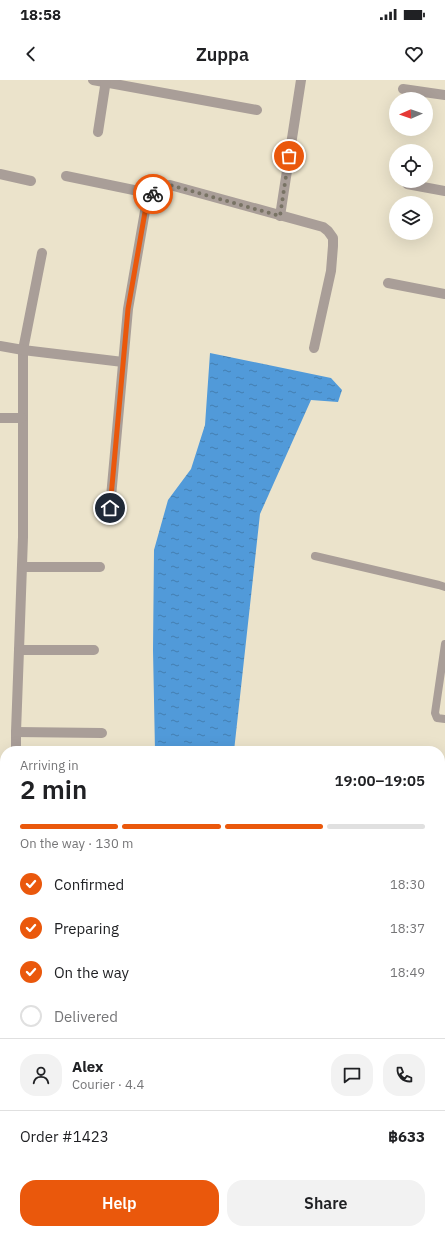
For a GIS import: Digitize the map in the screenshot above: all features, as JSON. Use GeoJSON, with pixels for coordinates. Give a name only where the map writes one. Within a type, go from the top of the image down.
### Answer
{"type":"FeatureCollection","features":[{"type":"Feature","properties":{"kind":"street"},"geometry":{"type":"LineString","coordinates":[[93,80],[106,81],[257,110]]}},
{"type":"Feature","properties":{"kind":"street"},"geometry":{"type":"LineString","coordinates":[[280,216],[301,80]]}},
{"type":"Feature","properties":{"kind":"street"},"geometry":{"type":"LineString","coordinates":[[98,132],[106,81]]}},
{"type":"Feature","properties":{"kind":"street"},"geometry":{"type":"LineString","coordinates":[[403,89],[445,94]]}},
{"type":"Feature","properties":{"kind":"street"},"geometry":{"type":"LineString","coordinates":[[0,174],[31,181]]}},
{"type":"Feature","properties":{"kind":"street"},"geometry":{"type":"LineString","coordinates":[[66,176],[153,194]]}},
{"type":"Feature","properties":{"kind":"street"},"geometry":{"type":"LineString","coordinates":[[110,508],[128,309],[145,212],[148,202],[153,194],[163,186],[170,185],[323,227],[328,231],[333,238],[334,246],[331,271],[314,348]]}},
{"type":"Feature","properties":{"kind":"street"},"geometry":{"type":"LineString","coordinates":[[429,188],[445,191]]}},
{"type":"Feature","properties":{"kind":"street"},"geometry":{"type":"LineString","coordinates":[[16,746],[23,537],[23,350],[42,253]]}},
{"type":"Feature","properties":{"kind":"street"},"geometry":{"type":"LineString","coordinates":[[388,283],[445,294]]}},
{"type":"Feature","properties":{"kind":"street"},"geometry":{"type":"LineString","coordinates":[[0,346],[123,362]]}},
{"type":"Feature","properties":{"kind":"street"},"geometry":{"type":"LineString","coordinates":[[0,418],[22,418]]}},
{"type":"Feature","properties":{"kind":"street"},"geometry":{"type":"LineString","coordinates":[[22,567],[100,567]]}},
{"type":"Feature","properties":{"kind":"street"},"geometry":{"type":"LineString","coordinates":[[19,650],[94,650]]}},
{"type":"Feature","properties":{"kind":"street"},"geometry":{"type":"LineString","coordinates":[[16,732],[102,733]]}},
{"type":"Feature","properties":{"kind":"lane"},"geometry":{"type":"LineString","coordinates":[[315,556],[445,587]]}},
{"type":"Feature","properties":{"kind":"lane"},"geometry":{"type":"LineString","coordinates":[[445,644],[435,713],[437,718],[445,719]]}},
{"type":"Feature","properties":{"kind":"water"},"geometry":{"type":"Polygon","coordinates":[[[210,353],[331,378],[342,390],[338,402],[311,400],[260,514],[235,746],[155,746],[153,650],[154,550],[168,500],[191,469],[205,425],[210,353]]]}},
{"type":"Feature","properties":{"kind":"way so far"},"geometry":{"type":"LineString","coordinates":[[153,194],[163,186],[170,185],[280,216],[289,156]]}},
{"type":"Feature","properties":{"kind":"route"},"geometry":{"type":"LineString","coordinates":[[110,508],[128,309],[145,212],[148,202],[153,194]]}}]}
